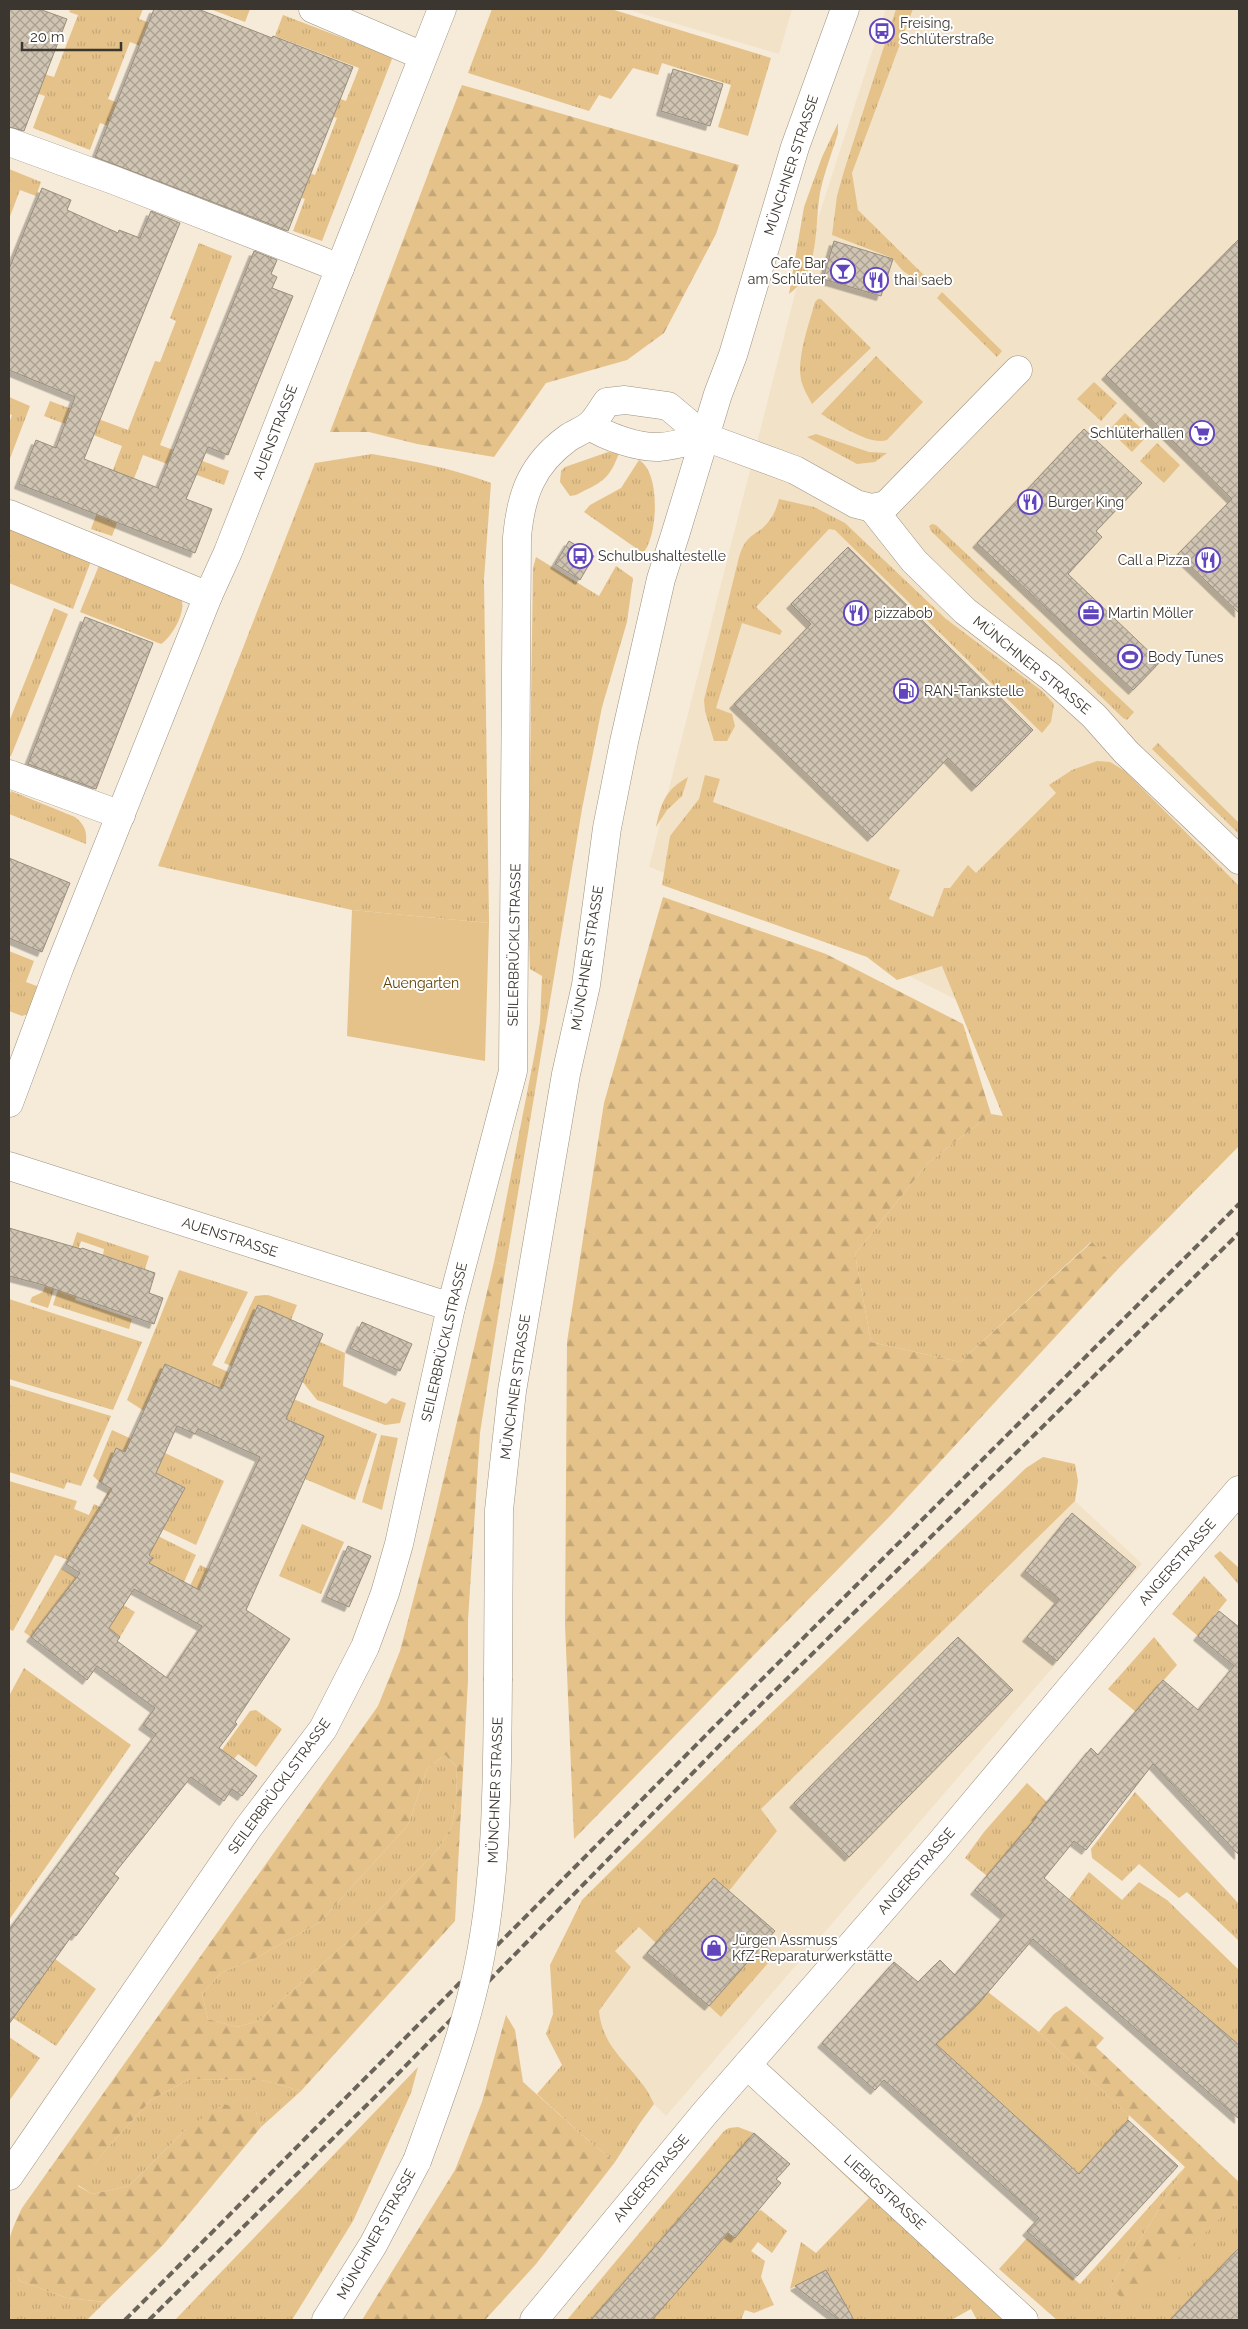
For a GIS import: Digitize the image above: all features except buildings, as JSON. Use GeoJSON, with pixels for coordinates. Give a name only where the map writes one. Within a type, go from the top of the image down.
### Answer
{"type":"FeatureCollection","features":[{"type":"Feature","properties":{"kind":"street"},"geometry":{"type":"LineString","coordinates":[[313,9],[423,56]]}},
{"type":"Feature","properties":{"kind":"street","name":"AUENSTRASSE"},"geometry":{"type":"LineString","coordinates":[[9,1103],[60,966],[208,596],[228,552],[442,9]]}},
{"type":"Feature","properties":{"kind":"street","name":"MÜNCHNER STRASSE"},"geometry":{"type":"LineString","coordinates":[[326,2320],[373,2245],[417,2161],[462,2030],[477,1972],[492,1880],[496,1823],[499,1510],[514,1383],[566,1074],[586,985],[607,828],[624,742],[661,579],[705,437],[734,355],[794,147],[844,9]]}},
{"type":"Feature","properties":{"kind":"street"},"geometry":{"type":"LineString","coordinates":[[9,142],[116,181],[340,268]]}},
{"type":"Feature","properties":{"kind":"street"},"geometry":{"type":"LineString","coordinates":[[590,426],[604,435],[648,446],[660,447],[705,437],[783,466],[856,504],[872,508],[886,505],[1018,370]]}},
{"type":"Feature","properties":{"kind":"street","name":"SEILERBRÜCKLSTRASSE"},"geometry":{"type":"LineString","coordinates":[[9,2176],[248,1828],[323,1729],[365,1647],[385,1593],[399,1544],[451,1307],[513,1071],[517,537],[520,509],[528,481],[549,454],[568,438],[590,426],[607,402],[643,400],[668,406],[705,437]]}},
{"type":"Feature","properties":{"kind":"street","name":"MÜNCHNER STRASSE"},"geometry":{"type":"LineString","coordinates":[[872,508],[914,561],[953,599],[983,626],[1051,677],[1087,709],[1126,752],[1239,860]]}},
{"type":"Feature","properties":{"kind":"street"},"geometry":{"type":"LineString","coordinates":[[9,514],[208,596]]}},
{"type":"Feature","properties":{"kind":"street"},"geometry":{"type":"LineString","coordinates":[[9,774],[121,815]]}},
{"type":"Feature","properties":{"kind":"street","name":"AUENSTRASSE"},"geometry":{"type":"LineString","coordinates":[[9,1166],[451,1307]]}},
{"type":"Feature","properties":{"kind":"street","name":"ANGERSTRASSE"},"geometry":{"type":"LineString","coordinates":[[534,2320],[747,2065],[976,1803],[1145,1598],[1239,1490]]}},
{"type":"Feature","properties":{"kind":"street","name":"LIEBIGSTRASSE"},"geometry":{"type":"LineString","coordinates":[[747,2065],[1024,2320]]}},
{"type":"Feature","properties":{"kind":"shaded area"},"geometry":{"type":"Polygon","coordinates":[[[626,9],[792,9],[779,54],[626,9]]]}},
{"type":"Feature","properties":{"kind":"shaded area"},"geometry":{"type":"Polygon","coordinates":[[[886,9],[1239,9],[1239,1128],[989,1016],[818,930],[649,867],[800,274],[886,9]]]}},
{"type":"Feature","properties":{"kind":"shaded area"},"geometry":{"type":"Polygon","coordinates":[[[1075,1501],[1142,1564],[666,2116],[654,2104],[641,2082],[607,2042],[600,2026],[599,2012],[631,1967],[615,1951],[1075,1501]]]}},
{"type":"Feature","properties":{"kind":"green space"},"geometry":{"type":"Polygon","coordinates":[[[71,9],[143,9],[139,19],[170,31],[161,54],[130,42],[108,99],[139,111],[130,134],[100,123],[90,150],[33,128],[45,96],[36,93],[44,74],[54,77],[78,15],[69,12],[71,9]]]}},
{"type":"Feature","properties":{"kind":"green space"},"geometry":{"type":"Polygon","coordinates":[[[210,9],[250,9],[245,22],[210,9]]]}},
{"type":"Feature","properties":{"kind":"green space"},"geometry":{"type":"Polygon","coordinates":[[[492,9],[611,9],[771,58],[748,136],[718,127],[731,85],[662,63],[658,75],[633,68],[611,99],[599,95],[589,111],[468,73],[492,9]]]}},
{"type":"Feature","properties":{"kind":"green space"},"geometry":{"type":"Polygon","coordinates":[[[896,9],[913,9],[852,173],[858,210],[931,282],[925,287],[902,270],[892,258],[832,235],[837,196],[844,171],[896,9]]]}},
{"type":"Feature","properties":{"kind":"green space"},"geometry":{"type":"Polygon","coordinates":[[[283,15],[390,56],[392,59],[322,241],[293,231],[305,199],[289,193],[298,169],[315,175],[337,118],[325,114],[332,96],[346,101],[359,68],[275,36],[283,15]]]}},
{"type":"Feature","properties":{"kind":"green space"},"geometry":{"type":"Polygon","coordinates":[[[462,85],[739,165],[716,234],[664,333],[627,360],[546,383],[494,457],[417,444],[369,432],[330,432],[462,85]]]}},
{"type":"Feature","properties":{"kind":"green space"},"geometry":{"type":"Polygon","coordinates":[[[838,123],[838,133],[820,193],[811,261],[799,284],[789,294],[804,207],[822,157],[838,123]]]}},
{"type":"Feature","properties":{"kind":"green space"},"geometry":{"type":"Polygon","coordinates":[[[9,169],[41,182],[36,196],[20,190],[9,219],[9,169]]]}},
{"type":"Feature","properties":{"kind":"green space"},"geometry":{"type":"Polygon","coordinates":[[[199,243],[232,256],[160,445],[229,471],[224,485],[143,455],[112,536],[91,529],[122,446],[44,416],[50,401],[128,430],[155,361],[160,362],[176,321],[170,318],[199,243]]]}},
{"type":"Feature","properties":{"kind":"green space"},"geometry":{"type":"Polygon","coordinates":[[[942,292],[1002,351],[997,357],[937,298],[942,292]]]}},
{"type":"Feature","properties":{"kind":"green space"},"geometry":{"type":"Polygon","coordinates":[[[821,299],[871,348],[812,404],[803,386],[800,366],[806,333],[815,302],[821,299]]]}},
{"type":"Feature","properties":{"kind":"green space"},"geometry":{"type":"Polygon","coordinates":[[[876,356],[923,402],[887,440],[880,441],[853,433],[821,414],[876,356]]]}},
{"type":"Feature","properties":{"kind":"green space"},"geometry":{"type":"Polygon","coordinates":[[[1094,382],[1117,403],[1101,421],[1077,399],[1094,382]]]}},
{"type":"Feature","properties":{"kind":"green space"},"geometry":{"type":"Polygon","coordinates":[[[9,397],[30,406],[9,461],[9,423],[12,415],[9,414],[9,397]]]}},
{"type":"Feature","properties":{"kind":"green space"},"geometry":{"type":"Polygon","coordinates":[[[1125,413],[1148,435],[1132,452],[1109,430],[1125,413]]]}},
{"type":"Feature","properties":{"kind":"green space"},"geometry":{"type":"Polygon","coordinates":[[[816,434],[869,452],[887,453],[875,462],[857,464],[807,437],[816,434]]]}},
{"type":"Feature","properties":{"kind":"green space"},"geometry":{"type":"Polygon","coordinates":[[[1157,443],[1180,465],[1164,483],[1140,461],[1157,443]]]}},
{"type":"Feature","properties":{"kind":"green space"},"geometry":{"type":"Polygon","coordinates":[[[608,452],[619,453],[608,475],[592,487],[570,496],[560,482],[561,471],[565,467],[608,452]]]}},
{"type":"Feature","properties":{"kind":"green space"},"geometry":{"type":"Polygon","coordinates":[[[372,454],[447,469],[491,483],[484,579],[489,923],[352,910],[158,866],[315,463],[372,454]]]}},
{"type":"Feature","properties":{"kind":"green space"},"geometry":{"type":"Polygon","coordinates":[[[639,460],[646,467],[651,477],[655,505],[652,533],[643,553],[584,512],[590,505],[621,488],[639,460]]]}},
{"type":"Feature","properties":{"kind":"green space"},"geometry":{"type":"Polygon","coordinates":[[[779,499],[814,507],[845,523],[946,619],[1042,691],[1054,704],[1051,722],[1042,733],[835,530],[829,529],[756,607],[782,631],[780,635],[742,623],[716,708],[732,714],[735,726],[727,741],[714,741],[705,711],[704,700],[739,557],[749,538],[771,519],[779,499]]]}},
{"type":"Feature","properties":{"kind":"green space"},"geometry":{"type":"Polygon","coordinates":[[[9,522],[91,561],[73,609],[9,583],[9,522]]]}},
{"type":"Feature","properties":{"kind":"green space"},"geometry":{"type":"Polygon","coordinates":[[[932,524],[936,525],[1134,712],[1127,720],[931,531],[929,526],[932,524]]]}},
{"type":"Feature","properties":{"kind":"green space"},"geometry":{"type":"Polygon","coordinates":[[[536,557],[599,596],[616,566],[633,578],[627,622],[602,707],[582,809],[506,1265],[494,1262],[535,1052],[540,1022],[542,976],[530,969],[528,908],[533,568],[536,557]]]}},
{"type":"Feature","properties":{"kind":"green space"},"geometry":{"type":"Polygon","coordinates":[[[100,563],[181,598],[182,610],[180,616],[174,630],[165,641],[161,644],[80,612],[100,563]]]}},
{"type":"Feature","properties":{"kind":"green space"},"geometry":{"type":"Polygon","coordinates":[[[54,608],[68,614],[11,756],[9,755],[9,722],[54,608]]]}},
{"type":"Feature","properties":{"kind":"green space"},"geometry":{"type":"Polygon","coordinates":[[[1158,743],[1239,823],[1239,834],[1152,749],[1158,743]]]}},
{"type":"Feature","properties":{"kind":"green space"},"geometry":{"type":"Polygon","coordinates":[[[1097,761],[1110,762],[1125,771],[1239,886],[1239,1146],[1117,1270],[1091,1242],[960,1362],[871,1342],[855,1254],[928,1163],[991,1114],[1003,1116],[942,966],[897,980],[867,957],[662,885],[670,836],[699,799],[705,775],[720,779],[713,802],[900,870],[889,899],[933,917],[944,888],[950,888],[968,865],[976,873],[1056,793],[1049,785],[1072,770],[1097,761]]]}},
{"type":"Feature","properties":{"kind":"green space"},"geometry":{"type":"Polygon","coordinates":[[[688,777],[682,796],[667,810],[656,827],[665,798],[674,787],[688,777]]]}},
{"type":"Feature","properties":{"kind":"green space"},"geometry":{"type":"Polygon","coordinates":[[[11,791],[75,817],[85,829],[86,844],[9,814],[11,791]]]}},
{"type":"Feature","properties":{"kind":"green space"},"geometry":{"type":"Polygon","coordinates":[[[663,897],[826,954],[963,1024],[991,1114],[928,1163],[855,1254],[871,1342],[960,1362],[1092,1242],[1117,1270],[890,1516],[574,1839],[565,1625],[567,1342],[604,1103],[663,897]]]}},
{"type":"Feature","properties":{"kind":"green space","name":"Auengarten"},"geometry":{"type":"Polygon","coordinates":[[[352,910],[489,923],[485,1061],[347,1036],[352,910]]]}},
{"type":"Feature","properties":{"kind":"green space"},"geometry":{"type":"Polygon","coordinates":[[[9,951],[34,961],[26,982],[42,988],[32,1013],[22,1016],[9,1011],[9,951]]]}},
{"type":"Feature","properties":{"kind":"green space"},"geometry":{"type":"Polygon","coordinates":[[[77,1232],[149,1256],[145,1269],[103,1255],[104,1249],[81,1241],[68,1281],[79,1286],[75,1300],[132,1319],[129,1329],[53,1305],[77,1232]]]}},
{"type":"Feature","properties":{"kind":"green space"},"geometry":{"type":"Polygon","coordinates":[[[494,1262],[506,1265],[480,1433],[468,1620],[468,1680],[455,1921],[301,2091],[262,2080],[190,2079],[151,2100],[109,2146],[78,2186],[92,2194],[129,2186],[186,2129],[223,2104],[256,2112],[261,2127],[163,2245],[105,2302],[67,2298],[20,2281],[11,2265],[8,2246],[11,2233],[22,2208],[378,1706],[400,1651],[434,1520],[494,1262]],[[445,1755],[427,1769],[408,1825],[320,1922],[256,1958],[221,1973],[202,1994],[208,2019],[237,2027],[258,2021],[355,1935],[439,1848],[452,1826],[456,1802],[457,1767],[445,1755]]]}},
{"type":"Feature","properties":{"kind":"green space"},"geometry":{"type":"Polygon","coordinates":[[[52,1263],[62,1266],[48,1308],[30,1302],[32,1297],[43,1292],[52,1263]]]}},
{"type":"Feature","properties":{"kind":"green space"},"geometry":{"type":"Polygon","coordinates":[[[179,1270],[248,1292],[212,1365],[272,1391],[277,1416],[166,1364],[144,1411],[127,1400],[179,1270]]]}},
{"type":"Feature","properties":{"kind":"green space"},"geometry":{"type":"Polygon","coordinates":[[[268,1295],[297,1305],[291,1320],[290,1391],[224,1363],[255,1296],[268,1295]]]}},
{"type":"Feature","properties":{"kind":"green space"},"geometry":{"type":"Polygon","coordinates":[[[9,1299],[142,1342],[113,1410],[9,1379],[9,1299]]]}},
{"type":"Feature","properties":{"kind":"green space"},"geometry":{"type":"Polygon","coordinates":[[[320,1342],[345,1353],[343,1386],[386,1404],[392,1398],[406,1403],[400,1423],[385,1425],[317,1400],[302,1381],[320,1342]]]}},
{"type":"Feature","properties":{"kind":"green space"},"geometry":{"type":"Polygon","coordinates":[[[9,1385],[111,1416],[81,1486],[67,1482],[64,1489],[9,1472],[9,1385]]]}},
{"type":"Feature","properties":{"kind":"green space"},"geometry":{"type":"Polygon","coordinates":[[[291,1398],[377,1434],[355,1500],[305,1479],[324,1436],[281,1416],[291,1398]]]}},
{"type":"Feature","properties":{"kind":"green space"},"geometry":{"type":"Polygon","coordinates":[[[112,1430],[147,1446],[141,1459],[116,1448],[101,1483],[93,1476],[112,1430]]]}},
{"type":"Feature","properties":{"kind":"green space"},"geometry":{"type":"Polygon","coordinates":[[[381,1435],[398,1438],[382,1510],[362,1502],[381,1435]]]}},
{"type":"Feature","properties":{"kind":"green space"},"geometry":{"type":"Polygon","coordinates":[[[165,1453],[224,1481],[196,1545],[103,1501],[110,1488],[168,1519],[185,1488],[156,1473],[165,1453]]]}},
{"type":"Feature","properties":{"kind":"green space"},"geometry":{"type":"Polygon","coordinates":[[[1043,1457],[1075,1464],[1078,1481],[1075,1501],[761,1809],[777,1831],[729,1891],[714,1878],[656,1943],[639,1927],[615,1951],[631,1967],[599,2011],[602,2026],[614,2050],[640,2080],[654,2104],[615,2162],[537,2094],[562,2065],[546,2034],[553,2014],[550,1965],[582,1900],[733,1750],[1026,1468],[1043,1457]]]}},
{"type":"Feature","properties":{"kind":"green space"},"geometry":{"type":"Polygon","coordinates":[[[9,1481],[77,1501],[74,1509],[89,1515],[94,1504],[196,1555],[184,1582],[149,1563],[153,1557],[92,1521],[68,1560],[55,1555],[13,1631],[9,1629],[9,1481]]]}},
{"type":"Feature","properties":{"kind":"green space"},"geometry":{"type":"Polygon","coordinates":[[[302,1524],[344,1542],[321,1594],[279,1576],[302,1524]]]}},
{"type":"Feature","properties":{"kind":"green space"},"geometry":{"type":"Polygon","coordinates":[[[1220,1551],[1239,1568],[1239,1585],[1214,1556],[1220,1551]]]}},
{"type":"Feature","properties":{"kind":"green space"},"geometry":{"type":"Polygon","coordinates":[[[200,1565],[242,1585],[233,1602],[188,1590],[200,1565]]]}},
{"type":"Feature","properties":{"kind":"green space"},"geometry":{"type":"Polygon","coordinates":[[[61,1568],[135,1612],[120,1637],[64,1594],[31,1637],[24,1632],[61,1568]]]}},
{"type":"Feature","properties":{"kind":"green space"},"geometry":{"type":"Polygon","coordinates":[[[1204,1576],[1227,1600],[1198,1636],[1172,1614],[1204,1576]]]}},
{"type":"Feature","properties":{"kind":"green space"},"geometry":{"type":"Polygon","coordinates":[[[1154,1637],[1177,1665],[1136,1712],[1108,1689],[1154,1637]]]}},
{"type":"Feature","properties":{"kind":"green space"},"geometry":{"type":"Polygon","coordinates":[[[24,1668],[131,1745],[9,1920],[9,1696],[24,1668]]]}},
{"type":"Feature","properties":{"kind":"green space"},"geometry":{"type":"Polygon","coordinates":[[[256,1710],[282,1729],[256,1767],[238,1754],[223,1773],[211,1765],[250,1711],[256,1710]]]}},
{"type":"Feature","properties":{"kind":"green space"},"geometry":{"type":"Polygon","coordinates":[[[445,1755],[457,1767],[456,1802],[452,1826],[439,1848],[355,1935],[258,2021],[237,2027],[208,2019],[202,1994],[221,1973],[256,1958],[320,1922],[408,1825],[427,1769],[445,1755]]]}},
{"type":"Feature","properties":{"kind":"green space"},"geometry":{"type":"Polygon","coordinates":[[[1027,1783],[1047,1802],[1036,1816],[1047,1824],[987,1876],[965,1858],[984,1832],[1027,1783]]]}},
{"type":"Feature","properties":{"kind":"green space"},"geometry":{"type":"Polygon","coordinates":[[[1135,1792],[1239,1904],[1239,1941],[1187,1892],[1179,1898],[1139,1864],[1122,1881],[1092,1858],[1091,1849],[1135,1792]]]}},
{"type":"Feature","properties":{"kind":"green space"},"geometry":{"type":"Polygon","coordinates":[[[1089,1872],[1122,1900],[1139,1882],[1167,1900],[1239,1970],[1239,2045],[1069,1899],[1089,1872]]]}},
{"type":"Feature","properties":{"kind":"green space"},"geometry":{"type":"Polygon","coordinates":[[[764,1944],[776,1954],[721,2017],[709,2006],[764,1944]]]}},
{"type":"Feature","properties":{"kind":"green space"},"geometry":{"type":"Polygon","coordinates":[[[55,1959],[96,1989],[56,2046],[13,2018],[55,1959]]]}},
{"type":"Feature","properties":{"kind":"green space"},"geometry":{"type":"Polygon","coordinates":[[[988,1992],[1039,2032],[1129,2115],[1128,2120],[1079,2174],[925,2034],[964,2017],[988,1992]]]}},
{"type":"Feature","properties":{"kind":"green space"},"geometry":{"type":"Polygon","coordinates":[[[1066,2006],[1104,2038],[1096,2047],[1239,2182],[1239,2208],[1235,2204],[1130,2305],[1110,2288],[1185,2167],[1039,2032],[1054,2014],[1066,2006]]]}},
{"type":"Feature","properties":{"kind":"green space"},"geometry":{"type":"Polygon","coordinates":[[[506,2015],[515,2030],[523,2082],[615,2162],[536,2264],[485,2320],[362,2320],[455,2170],[482,2102],[506,2015]]]}},
{"type":"Feature","properties":{"kind":"green space"},"geometry":{"type":"Polygon","coordinates":[[[9,2037],[40,2058],[9,2101],[9,2037]]]}},
{"type":"Feature","properties":{"kind":"green space"},"geometry":{"type":"Polygon","coordinates":[[[418,2067],[411,2093],[353,2221],[292,2320],[175,2320],[418,2067]]]}},
{"type":"Feature","properties":{"kind":"green space"},"geometry":{"type":"Polygon","coordinates":[[[190,2079],[262,2080],[301,2091],[261,2127],[256,2112],[186,2129],[129,2186],[92,2194],[78,2185],[109,2146],[151,2100],[190,2079]]]}},
{"type":"Feature","properties":{"kind":"green space"},"geometry":{"type":"Polygon","coordinates":[[[766,2097],[1016,2320],[977,2320],[971,2309],[951,2320],[854,2320],[826,2270],[790,2289],[801,2242],[816,2253],[869,2198],[775,2110],[766,2097]]]}},
{"type":"Feature","properties":{"kind":"green space"},"geometry":{"type":"Polygon","coordinates":[[[738,2127],[754,2133],[612,2295],[594,2317],[595,2320],[567,2320],[724,2131],[729,2128],[738,2127]]]}},
{"type":"Feature","properties":{"kind":"green space"},"geometry":{"type":"Polygon","coordinates":[[[1185,2167],[1110,2288],[1235,2204],[1239,2208],[1239,2248],[1170,2320],[1057,2320],[999,2269],[1027,2238],[1080,2284],[1185,2167]]]}},
{"type":"Feature","properties":{"kind":"green space"},"geometry":{"type":"Polygon","coordinates":[[[751,2207],[758,2211],[761,2210],[787,2231],[772,2253],[758,2242],[751,2251],[765,2261],[761,2277],[774,2305],[754,2313],[745,2310],[741,2320],[652,2320],[751,2207]]]}},
{"type":"Feature","properties":{"kind":"green space"},"geometry":{"type":"Polygon","coordinates":[[[9,2260],[20,2281],[67,2298],[105,2302],[87,2320],[9,2320],[9,2260]]]}},
{"type":"Feature","properties":{"kind":"railway"},"geometry":{"type":"LineString","coordinates":[[125,2320],[713,1728],[1239,1204]]}},
{"type":"Feature","properties":{"kind":"railway"},"geometry":{"type":"LineString","coordinates":[[149,2320],[379,2093],[724,1741],[1239,1233]]}},
{"type":"Feature","properties":{"kind":"place","name":"Freising, Schlüterstraße"},"geometry":{"type":"Point","coordinates":[882,31]}},
{"type":"Feature","properties":{"kind":"place","name":"Cafe Bar am Schlüter"},"geometry":{"type":"Point","coordinates":[843,271]}},
{"type":"Feature","properties":{"kind":"place","name":"thai saeb"},"geometry":{"type":"Point","coordinates":[876,280]}},
{"type":"Feature","properties":{"kind":"place","name":"Schlüterhallen"},"geometry":{"type":"Point","coordinates":[1202,433]}},
{"type":"Feature","properties":{"kind":"place","name":"Burger King"},"geometry":{"type":"Point","coordinates":[1030,502]}},
{"type":"Feature","properties":{"kind":"place","name":"Schulbushaltestelle"},"geometry":{"type":"Point","coordinates":[580,556]}},
{"type":"Feature","properties":{"kind":"place","name":"Call a Pizza"},"geometry":{"type":"Point","coordinates":[1208,560]}},
{"type":"Feature","properties":{"kind":"place","name":"pizzabob"},"geometry":{"type":"Point","coordinates":[856,613]}},
{"type":"Feature","properties":{"kind":"place","name":"Martin Möller"},"geometry":{"type":"Point","coordinates":[1091,613]}},
{"type":"Feature","properties":{"kind":"place","name":"Body Tunes"},"geometry":{"type":"Point","coordinates":[1130,657]}},
{"type":"Feature","properties":{"kind":"place","name":"RAN-Tankstelle"},"geometry":{"type":"Point","coordinates":[906,691]}},
{"type":"Feature","properties":{"kind":"place","name":"Jürgen Assmuss KfZ-Reparaturwerkstätte"},"geometry":{"type":"Point","coordinates":[714,1948]}}]}
